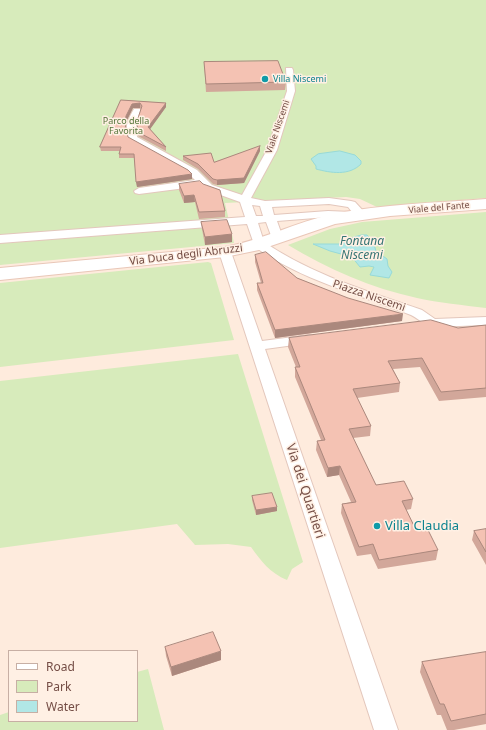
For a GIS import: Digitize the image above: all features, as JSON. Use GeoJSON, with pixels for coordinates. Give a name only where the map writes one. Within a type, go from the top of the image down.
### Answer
{"type":"FeatureCollection","features":[{"type":"Feature","properties":{"kind":"street","name":"Viale Niscemi"},"geometry":{"type":"LineString","coordinates":[[245,200],[272,150],[291,92],[288,70]]}},
{"type":"Feature","properties":{"kind":"street"},"geometry":{"type":"LineString","coordinates":[[137,111],[132,120],[131,136],[193,172],[208,187],[245,200],[264,204],[329,201],[352,204],[361,215]]}},
{"type":"Feature","properties":{"kind":"street"},"geometry":{"type":"LineString","coordinates":[[139,192],[204,182]]}},
{"type":"Feature","properties":{"kind":"street"},"geometry":{"type":"LineString","coordinates":[[245,200],[259,244]]}},
{"type":"Feature","properties":{"kind":"street"},"geometry":{"type":"LineString","coordinates":[[264,204],[277,238]]}},
{"type":"Feature","properties":{"kind":"street","name":"Viale del Fante"},"geometry":{"type":"LineString","coordinates":[[392,212],[486,204]]}},
{"type":"Feature","properties":{"kind":"street","name":"Via Duca degli Abruzzi"},"geometry":{"type":"LineString","coordinates":[[0,274],[225,252],[259,244],[328,221],[361,215],[392,212]]}},
{"type":"Feature","properties":{"kind":"street"},"geometry":{"type":"LineString","coordinates":[[0,239],[328,214],[361,215]]}},
{"type":"Feature","properties":{"kind":"street","name":"Piazza Niscemi"},"geometry":{"type":"LineString","coordinates":[[259,244],[286,261],[317,277],[355,292],[417,313],[432,323]]}},
{"type":"Feature","properties":{"kind":"street","name":"Via dei Quartieri"},"geometry":{"type":"LineString","coordinates":[[225,252],[386,730]]}},
{"type":"Feature","properties":{"kind":"street"},"geometry":{"type":"LineString","coordinates":[[408,326],[432,323],[486,321]]}},
{"type":"Feature","properties":{"kind":"street"},"geometry":{"type":"LineString","coordinates":[[256,346],[323,338]]}},
{"type":"Feature","properties":{"kind":"green space","name":"Parco della Favorita"},"geometry":{"type":"Polygon","coordinates":[[[0,0],[486,0],[486,198],[377,207],[360,199],[346,197],[225,203],[234,243],[0,265],[0,0]]]}},
{"type":"Feature","properties":{"kind":"green space"},"geometry":{"type":"Polygon","coordinates":[[[486,212],[486,308],[425,300],[383,289],[334,270],[288,245],[330,229],[362,222],[486,212]]]}},
{"type":"Feature","properties":{"kind":"green space"},"geometry":{"type":"Polygon","coordinates":[[[208,262],[211,263],[234,340],[0,367],[0,283],[208,262]]]}},
{"type":"Feature","properties":{"kind":"green space"},"geometry":{"type":"Polygon","coordinates":[[[238,354],[303,562],[292,569],[287,580],[276,574],[262,562],[251,547],[228,544],[195,545],[177,524],[0,548],[0,381],[238,354]]]}},
{"type":"Feature","properties":{"kind":"green space"},"geometry":{"type":"Polygon","coordinates":[[[148,669],[164,730],[0,730],[0,715],[8,712],[8,722],[138,722],[138,672],[148,669]]]}},
{"type":"Feature","properties":{"kind":"water"},"geometry":{"type":"Polygon","coordinates":[[[340,151],[355,155],[361,161],[361,164],[356,168],[345,172],[328,172],[316,169],[316,166],[311,159],[318,154],[340,151]]]}},
{"type":"Feature","properties":{"kind":"water","name":"Fontana Niscemi"},"geometry":{"type":"Polygon","coordinates":[[[362,235],[367,235],[373,241],[376,251],[387,259],[388,266],[392,272],[389,278],[370,275],[374,267],[360,267],[352,257],[330,251],[313,244],[340,244],[362,235]]]}},
{"type":"Feature","properties":{"kind":"building"},"geometry":{"type":"Polygon","coordinates":[[[278,61],[286,82],[206,84],[204,62],[278,61]]]}},
{"type":"Feature","properties":{"kind":"building"},"geometry":{"type":"Polygon","coordinates":[[[121,100],[166,103],[148,127],[166,147],[138,132],[137,121],[142,106],[140,103],[132,104],[126,116],[125,124],[128,137],[188,170],[192,174],[136,182],[134,154],[119,154],[121,147],[100,147],[121,100]]]}},
{"type":"Feature","properties":{"kind":"building"},"geometry":{"type":"Polygon","coordinates":[[[260,146],[244,178],[213,179],[198,164],[183,156],[211,153],[214,162],[260,146]]]}},
{"type":"Feature","properties":{"kind":"building"},"geometry":{"type":"Polygon","coordinates":[[[200,181],[203,184],[220,190],[225,211],[199,212],[194,195],[184,196],[179,184],[200,181]]]}},
{"type":"Feature","properties":{"kind":"building"},"geometry":{"type":"Polygon","coordinates":[[[227,220],[232,234],[205,237],[201,222],[227,220]]]}},
{"type":"Feature","properties":{"kind":"building"},"geometry":{"type":"Polygon","coordinates":[[[266,252],[297,278],[348,298],[403,314],[275,330],[257,283],[263,283],[255,255],[266,252]]]}},
{"type":"Feature","properties":{"kind":"building"},"geometry":{"type":"Polygon","coordinates":[[[431,320],[458,328],[486,325],[486,388],[441,392],[422,358],[388,361],[400,383],[353,389],[371,426],[349,429],[376,485],[404,481],[413,499],[402,501],[416,530],[427,528],[438,550],[379,560],[373,544],[359,547],[342,504],[356,502],[340,466],[328,468],[317,441],[325,440],[295,367],[300,367],[289,338],[431,320]]]}},
{"type":"Feature","properties":{"kind":"building"},"geometry":{"type":"Polygon","coordinates":[[[272,493],[277,507],[256,510],[252,496],[272,493]]]}},
{"type":"Feature","properties":{"kind":"building"},"geometry":{"type":"Polygon","coordinates":[[[486,529],[486,552],[474,531],[486,529]]]}},
{"type":"Feature","properties":{"kind":"building"},"geometry":{"type":"Polygon","coordinates":[[[213,632],[221,651],[171,667],[165,647],[213,632]]]}},
{"type":"Feature","properties":{"kind":"building"},"geometry":{"type":"Polygon","coordinates":[[[486,652],[486,714],[451,721],[444,704],[440,704],[422,662],[486,652]]]}},
{"type":"Feature","properties":{"kind":"place","name":"Villa Niscemi"},"geometry":{"type":"Point","coordinates":[265,79]}},
{"type":"Feature","properties":{"kind":"place","name":"Villa Claudia"},"geometry":{"type":"Point","coordinates":[377,526]}}]}
